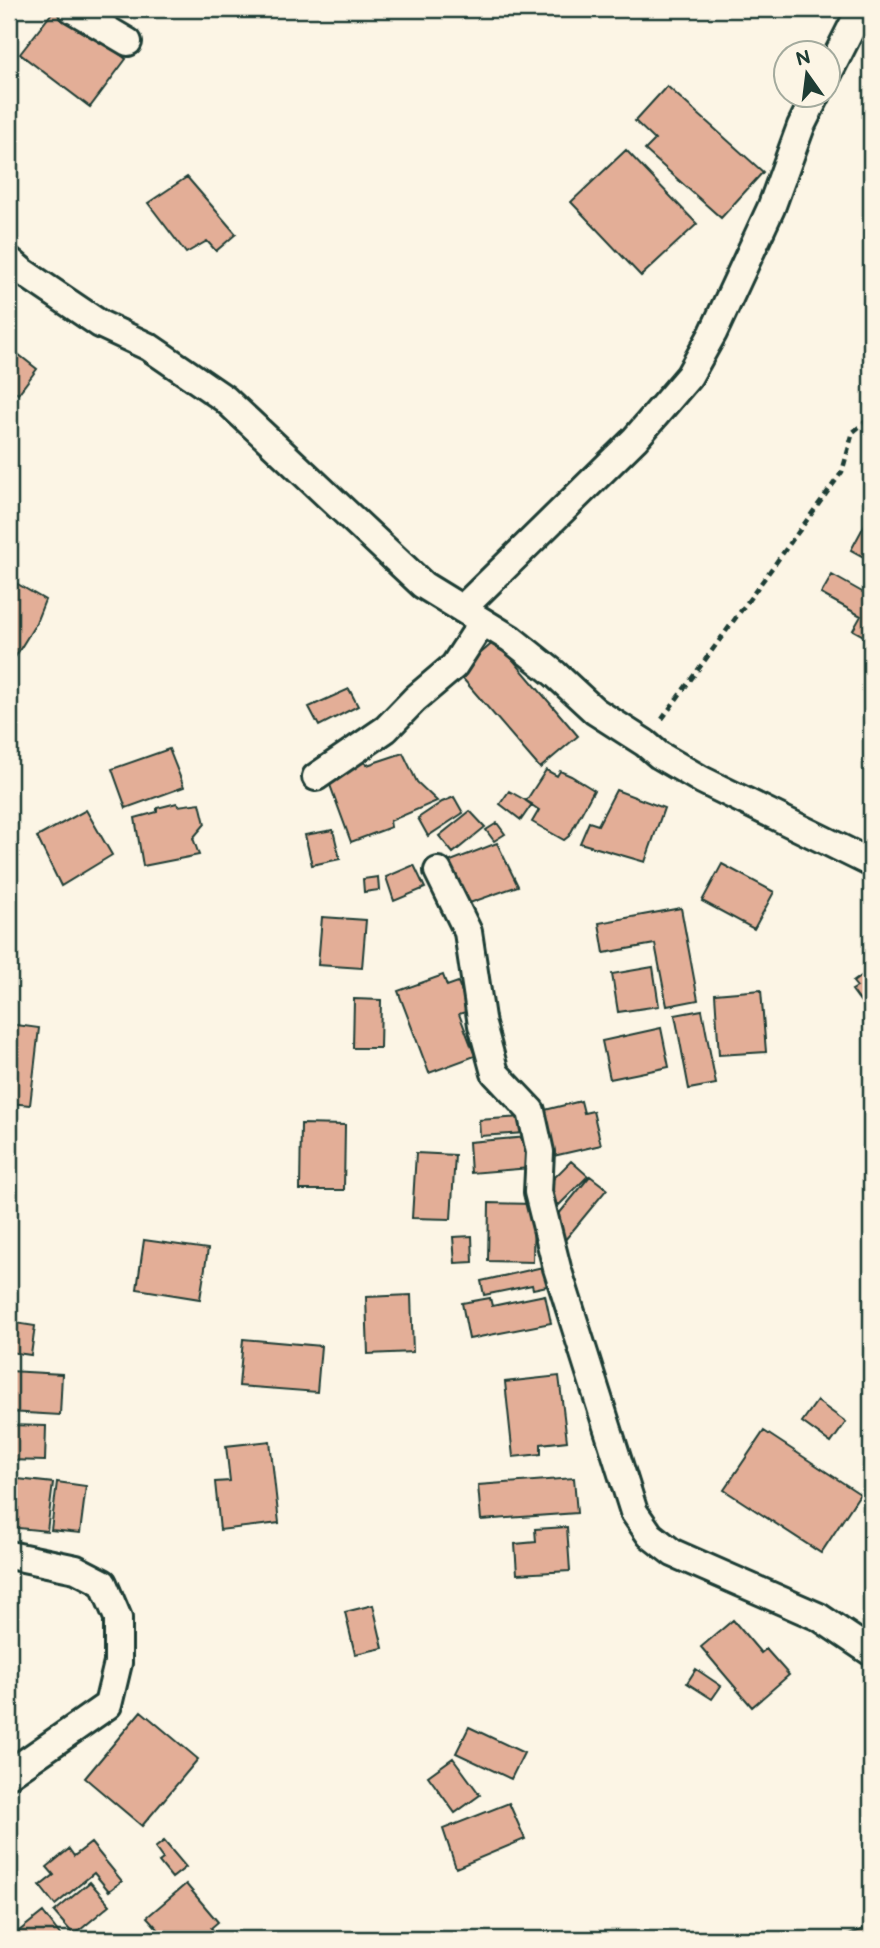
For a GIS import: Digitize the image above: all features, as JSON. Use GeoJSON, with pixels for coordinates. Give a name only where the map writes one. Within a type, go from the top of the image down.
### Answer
{"type":"FeatureCollection","features":[{"type":"Feature","properties":{"kind":"street"},"geometry":{"type":"LineString","coordinates":[[72,9],[128,42]]}},
{"type":"Feature","properties":{"kind":"street"},"geometry":{"type":"LineString","coordinates":[[842,46],[861,9]]}},
{"type":"Feature","properties":{"kind":"street"},"geometry":{"type":"LineString","coordinates":[[316,777],[386,729],[415,699],[454,666],[472,616],[635,439],[689,376],[713,333],[771,208],[810,108]]}},
{"type":"Feature","properties":{"kind":"street"},"geometry":{"type":"LineString","coordinates":[[9,260],[100,324],[149,347],[225,399],[423,585],[511,639],[595,711],[659,755],[702,780],[871,863]]}},
{"type":"Feature","properties":{"kind":"street"},"geometry":{"type":"LineString","coordinates":[[438,871],[468,932],[482,1025],[495,1073],[531,1111],[540,1152],[538,1192],[557,1268],[634,1512],[650,1535],[673,1553],[819,1617],[871,1652]]}},
{"type":"Feature","properties":{"kind":"street"},"geometry":{"type":"LineString","coordinates":[[9,1555],[76,1569],[103,1583],[118,1618],[118,1663],[108,1705],[9,1774]]}},
{"type":"Feature","properties":{"kind":"path"},"geometry":{"type":"LineString","coordinates":[[645,743],[842,472],[853,432],[871,417]]}},
{"type":"Feature","properties":{"kind":"building"},"geometry":{"type":"Polygon","coordinates":[[[55,9],[60,9],[126,59],[90,107],[20,54],[55,9]]]}},
{"type":"Feature","properties":{"kind":"building"},"geometry":{"type":"Polygon","coordinates":[[[667,86],[763,172],[721,218],[645,150],[655,140],[635,121],[667,86]]]}},
{"type":"Feature","properties":{"kind":"building"},"geometry":{"type":"Polygon","coordinates":[[[626,150],[697,224],[641,276],[571,202],[626,150]]]}},
{"type":"Feature","properties":{"kind":"building"},"geometry":{"type":"Polygon","coordinates":[[[187,177],[236,234],[216,251],[207,241],[186,253],[148,203],[187,177]]]}},
{"type":"Feature","properties":{"kind":"building"},"geometry":{"type":"Polygon","coordinates":[[[9,347],[37,369],[18,394],[9,387],[9,347]]]}},
{"type":"Feature","properties":{"kind":"building"},"geometry":{"type":"Polygon","coordinates":[[[871,513],[871,561],[851,550],[871,513]]]}},
{"type":"Feature","properties":{"kind":"building"},"geometry":{"type":"Polygon","coordinates":[[[832,575],[871,597],[871,640],[853,630],[861,616],[821,594],[832,575]]]}},
{"type":"Feature","properties":{"kind":"building"},"geometry":{"type":"Polygon","coordinates":[[[9,579],[45,600],[35,625],[9,667],[9,579]]]}},
{"type":"Feature","properties":{"kind":"building"},"geometry":{"type":"Polygon","coordinates":[[[496,640],[578,736],[540,768],[458,673],[496,640]]]}},
{"type":"Feature","properties":{"kind":"building"},"geometry":{"type":"Polygon","coordinates":[[[349,689],[358,706],[319,726],[309,707],[349,689]]]}},
{"type":"Feature","properties":{"kind":"building"},"geometry":{"type":"Polygon","coordinates":[[[169,749],[184,787],[126,808],[112,769],[169,749]]]}},
{"type":"Feature","properties":{"kind":"building"},"geometry":{"type":"Polygon","coordinates":[[[403,753],[417,782],[437,801],[390,821],[391,827],[351,842],[326,774],[362,760],[367,765],[403,753]]]}},
{"type":"Feature","properties":{"kind":"building"},"geometry":{"type":"Polygon","coordinates":[[[546,770],[557,776],[560,771],[594,790],[569,836],[564,840],[532,822],[539,810],[526,801],[546,770]]]}},
{"type":"Feature","properties":{"kind":"building"},"geometry":{"type":"Polygon","coordinates":[[[616,790],[664,808],[645,862],[580,843],[589,822],[598,825],[616,790]]]}},
{"type":"Feature","properties":{"kind":"building"},"geometry":{"type":"Polygon","coordinates":[[[509,791],[532,804],[521,820],[500,804],[509,791]]]}},
{"type":"Feature","properties":{"kind":"building"},"geometry":{"type":"Polygon","coordinates":[[[454,797],[463,813],[428,836],[418,818],[454,797]]]}},
{"type":"Feature","properties":{"kind":"building"},"geometry":{"type":"Polygon","coordinates":[[[177,803],[178,806],[200,803],[205,824],[193,838],[199,855],[143,866],[135,818],[177,803]]]}},
{"type":"Feature","properties":{"kind":"building"},"geometry":{"type":"Polygon","coordinates":[[[86,810],[112,855],[61,886],[37,837],[86,810]]]}},
{"type":"Feature","properties":{"kind":"building"},"geometry":{"type":"Polygon","coordinates":[[[470,811],[485,827],[453,853],[439,836],[470,811]]]}},
{"type":"Feature","properties":{"kind":"building"},"geometry":{"type":"Polygon","coordinates":[[[497,823],[505,834],[494,841],[486,830],[497,823]]]}},
{"type":"Feature","properties":{"kind":"building"},"geometry":{"type":"Polygon","coordinates":[[[333,830],[340,859],[312,865],[305,835],[333,830]]]}},
{"type":"Feature","properties":{"kind":"building"},"geometry":{"type":"Polygon","coordinates":[[[497,843],[518,886],[461,906],[443,864],[497,843]]]}},
{"type":"Feature","properties":{"kind":"building"},"geometry":{"type":"Polygon","coordinates":[[[722,864],[774,892],[754,929],[702,901],[722,864]]]}},
{"type":"Feature","properties":{"kind":"building"},"geometry":{"type":"Polygon","coordinates":[[[414,865],[425,888],[394,901],[386,877],[414,865]]]}},
{"type":"Feature","properties":{"kind":"building"},"geometry":{"type":"Polygon","coordinates":[[[378,877],[379,890],[364,892],[363,879],[378,877]]]}},
{"type":"Feature","properties":{"kind":"building"},"geometry":{"type":"Polygon","coordinates":[[[681,908],[698,1000],[667,1006],[655,944],[604,953],[599,923],[681,908]]]}},
{"type":"Feature","properties":{"kind":"building"},"geometry":{"type":"Polygon","coordinates":[[[322,917],[366,920],[362,968],[318,965],[322,917]]]}},
{"type":"Feature","properties":{"kind":"building"},"geometry":{"type":"Polygon","coordinates":[[[653,967],[659,1006],[618,1012],[612,974],[653,967]]]}},
{"type":"Feature","properties":{"kind":"building"},"geometry":{"type":"Polygon","coordinates":[[[871,969],[871,1016],[852,990],[857,987],[853,982],[871,969]]]}},
{"type":"Feature","properties":{"kind":"building"},"geometry":{"type":"Polygon","coordinates":[[[443,975],[447,986],[458,982],[469,1011],[459,1014],[475,1056],[429,1073],[398,991],[443,975]]]}},
{"type":"Feature","properties":{"kind":"building"},"geometry":{"type":"Polygon","coordinates":[[[761,990],[766,1052],[719,1055],[715,994],[761,990]]]}},
{"type":"Feature","properties":{"kind":"building"},"geometry":{"type":"Polygon","coordinates":[[[354,999],[381,1000],[380,1048],[353,1048],[354,999]]]}},
{"type":"Feature","properties":{"kind":"building"},"geometry":{"type":"Polygon","coordinates":[[[702,1010],[716,1084],[689,1089],[675,1015],[702,1010]]]}},
{"type":"Feature","properties":{"kind":"building"},"geometry":{"type":"Polygon","coordinates":[[[9,1024],[39,1028],[30,1105],[9,1103],[9,1024]]]}},
{"type":"Feature","properties":{"kind":"building"},"geometry":{"type":"Polygon","coordinates":[[[661,1028],[669,1067],[610,1079],[602,1041],[661,1028]]]}},
{"type":"Feature","properties":{"kind":"building"},"geometry":{"type":"Polygon","coordinates":[[[581,1101],[584,1113],[593,1111],[601,1145],[549,1157],[537,1112],[581,1101]]]}},
{"type":"Feature","properties":{"kind":"building"},"geometry":{"type":"Polygon","coordinates":[[[523,1117],[524,1133],[480,1136],[479,1120],[523,1117]]]}},
{"type":"Feature","properties":{"kind":"building"},"geometry":{"type":"Polygon","coordinates":[[[301,1124],[345,1125],[344,1190],[300,1190],[301,1124]]]}},
{"type":"Feature","properties":{"kind":"building"},"geometry":{"type":"Polygon","coordinates":[[[528,1137],[530,1168],[471,1173],[469,1142],[528,1137]]]}},
{"type":"Feature","properties":{"kind":"building"},"geometry":{"type":"Polygon","coordinates":[[[416,1153],[455,1155],[451,1219],[412,1218],[416,1153]]]}},
{"type":"Feature","properties":{"kind":"building"},"geometry":{"type":"Polygon","coordinates":[[[571,1161],[588,1176],[559,1205],[543,1189],[571,1161]]]}},
{"type":"Feature","properties":{"kind":"building"},"geometry":{"type":"Polygon","coordinates":[[[590,1176],[607,1189],[565,1240],[549,1226],[590,1176]]]}},
{"type":"Feature","properties":{"kind":"building"},"geometry":{"type":"Polygon","coordinates":[[[489,1203],[534,1204],[533,1262],[488,1261],[489,1203]]]}},
{"type":"Feature","properties":{"kind":"building"},"geometry":{"type":"Polygon","coordinates":[[[472,1236],[473,1262],[455,1263],[453,1237],[472,1236]]]}},
{"type":"Feature","properties":{"kind":"building"},"geometry":{"type":"Polygon","coordinates":[[[144,1240],[208,1249],[200,1299],[137,1289],[144,1240]]]}},
{"type":"Feature","properties":{"kind":"building"},"geometry":{"type":"Polygon","coordinates":[[[543,1267],[547,1286],[533,1289],[532,1285],[484,1295],[481,1281],[543,1267]]]}},
{"type":"Feature","properties":{"kind":"building"},"geometry":{"type":"Polygon","coordinates":[[[411,1295],[413,1352],[368,1354],[366,1297],[411,1295]]]}},
{"type":"Feature","properties":{"kind":"building"},"geometry":{"type":"Polygon","coordinates":[[[545,1295],[551,1323],[469,1339],[462,1303],[490,1298],[492,1306],[545,1295]]]}},
{"type":"Feature","properties":{"kind":"building"},"geometry":{"type":"Polygon","coordinates":[[[9,1322],[35,1326],[31,1355],[9,1352],[9,1322]]]}},
{"type":"Feature","properties":{"kind":"building"},"geometry":{"type":"Polygon","coordinates":[[[243,1339],[321,1346],[317,1392],[239,1386],[243,1339]]]}},
{"type":"Feature","properties":{"kind":"building"},"geometry":{"type":"Polygon","coordinates":[[[9,1371],[62,1374],[60,1415],[9,1412],[9,1371]]]}},
{"type":"Feature","properties":{"kind":"building"},"geometry":{"type":"Polygon","coordinates":[[[559,1376],[567,1441],[541,1444],[541,1454],[513,1457],[505,1382],[559,1376]]]}},
{"type":"Feature","properties":{"kind":"building"},"geometry":{"type":"Polygon","coordinates":[[[817,1401],[846,1422],[831,1443],[802,1422],[817,1401]]]}},
{"type":"Feature","properties":{"kind":"building"},"geometry":{"type":"Polygon","coordinates":[[[9,1425],[46,1426],[45,1461],[9,1460],[9,1425]]]}},
{"type":"Feature","properties":{"kind":"building"},"geometry":{"type":"Polygon","coordinates":[[[764,1431],[860,1494],[821,1553],[724,1490],[764,1431]]]}},
{"type":"Feature","properties":{"kind":"building"},"geometry":{"type":"Polygon","coordinates":[[[270,1441],[279,1523],[220,1530],[215,1482],[230,1481],[226,1446],[270,1441]]]}},
{"type":"Feature","properties":{"kind":"building"},"geometry":{"type":"Polygon","coordinates":[[[9,1478],[53,1483],[47,1531],[9,1527],[9,1478]]]}},
{"type":"Feature","properties":{"kind":"building"},"geometry":{"type":"Polygon","coordinates":[[[574,1478],[577,1513],[481,1520],[478,1485],[574,1478]]]}},
{"type":"Feature","properties":{"kind":"building"},"geometry":{"type":"Polygon","coordinates":[[[57,1482],[86,1486],[80,1533],[51,1530],[57,1482]]]}},
{"type":"Feature","properties":{"kind":"building"},"geometry":{"type":"Polygon","coordinates":[[[567,1527],[570,1571],[517,1574],[515,1544],[536,1542],[535,1529],[567,1527]]]}},
{"type":"Feature","properties":{"kind":"building"},"geometry":{"type":"Polygon","coordinates":[[[373,1605],[383,1648],[355,1654],[345,1612],[373,1605]]]}},
{"type":"Feature","properties":{"kind":"building"},"geometry":{"type":"Polygon","coordinates":[[[733,1620],[761,1653],[766,1649],[789,1675],[752,1707],[701,1647],[733,1620]]]}},
{"type":"Feature","properties":{"kind":"building"},"geometry":{"type":"Polygon","coordinates":[[[696,1669],[721,1686],[712,1699],[687,1683],[696,1669]]]}},
{"type":"Feature","properties":{"kind":"building"},"geometry":{"type":"Polygon","coordinates":[[[141,1711],[198,1759],[142,1826],[85,1778],[141,1711]]]}},
{"type":"Feature","properties":{"kind":"building"},"geometry":{"type":"Polygon","coordinates":[[[469,1727],[524,1753],[511,1779],[456,1753],[469,1727]]]}},
{"type":"Feature","properties":{"kind":"building"},"geometry":{"type":"Polygon","coordinates":[[[453,1758],[480,1795],[455,1813],[428,1776],[453,1758]]]}},
{"type":"Feature","properties":{"kind":"building"},"geometry":{"type":"Polygon","coordinates":[[[509,1803],[525,1839],[456,1868],[443,1829],[509,1803]]]}},
{"type":"Feature","properties":{"kind":"building"},"geometry":{"type":"Polygon","coordinates":[[[164,1841],[186,1867],[172,1878],[159,1862],[163,1859],[155,1848],[164,1841]]]}},
{"type":"Feature","properties":{"kind":"building"},"geometry":{"type":"Polygon","coordinates":[[[91,1843],[122,1881],[109,1891],[94,1873],[55,1905],[40,1886],[54,1875],[47,1867],[69,1849],[74,1856],[91,1843]]]}},
{"type":"Feature","properties":{"kind":"building"},"geometry":{"type":"Polygon","coordinates":[[[90,1882],[110,1905],[74,1935],[54,1912],[90,1882]]]}},
{"type":"Feature","properties":{"kind":"building"},"geometry":{"type":"Polygon","coordinates":[[[186,1884],[218,1922],[211,1928],[221,1939],[167,1939],[147,1917],[186,1884]]]}},
{"type":"Feature","properties":{"kind":"building"},"geometry":{"type":"Polygon","coordinates":[[[43,1912],[61,1936],[57,1939],[9,1939],[43,1912]]]}},
{"type":"Feature","properties":{"kind":"building"},"geometry":{"type":"Polygon","coordinates":[[[865,1928],[870,1939],[840,1939],[865,1928]]]}}]}
